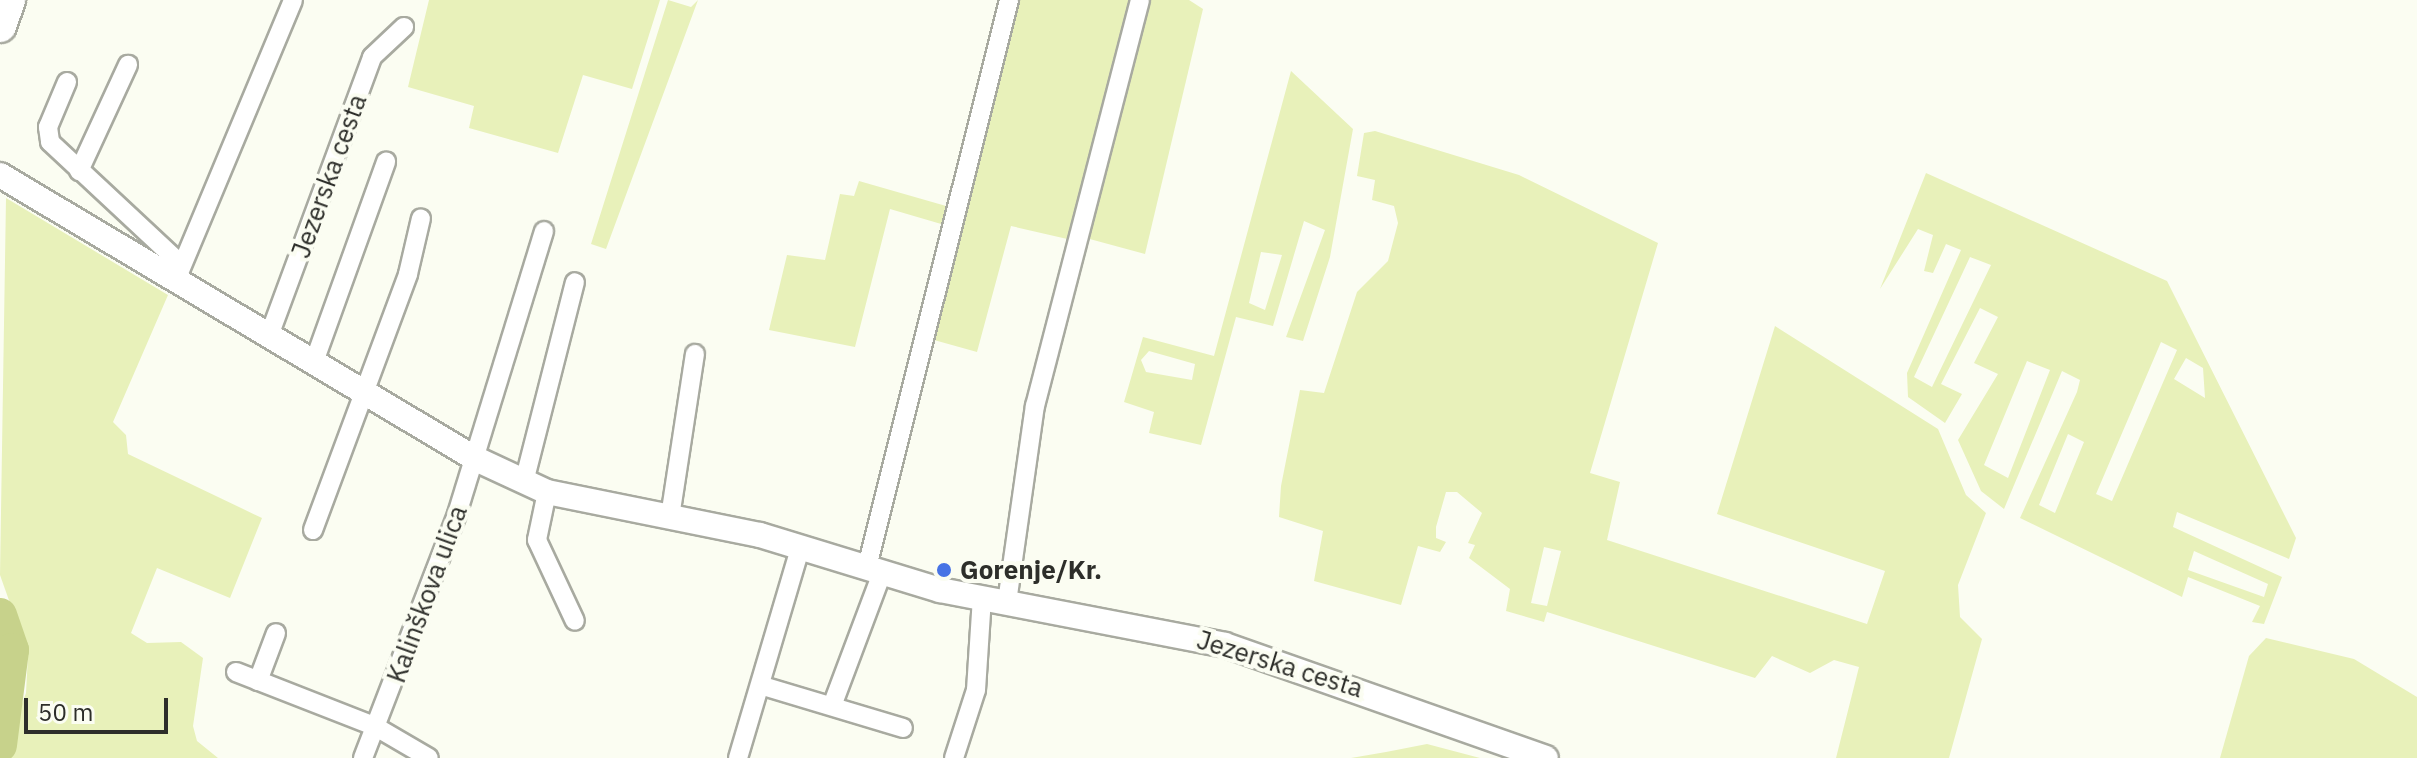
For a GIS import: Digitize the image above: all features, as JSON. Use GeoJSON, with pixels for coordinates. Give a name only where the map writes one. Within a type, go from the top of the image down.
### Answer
{"type":"FeatureCollection","features":[{"type":"Feature","properties":{"kind":"highway"},"geometry":{"type":"LineString","coordinates":[[0,26],[9,0]]}},
{"type":"Feature","properties":{"kind":"street"},"geometry":{"type":"LineString","coordinates":[[67,82],[48,127],[50,142],[179,273],[293,0]]}},
{"type":"Feature","properties":{"kind":"street"},"geometry":{"type":"LineString","coordinates":[[832,706],[875,570],[1009,0]]}},
{"type":"Feature","properties":{"kind":"street"},"geometry":{"type":"LineString","coordinates":[[1007,602],[1035,406],[1081,238],[1140,0]]}},
{"type":"Feature","properties":{"kind":"street","name":"Jezerska cesta"},"geometry":{"type":"LineString","coordinates":[[269,336],[372,57],[404,27]]}},
{"type":"Feature","properties":{"kind":"street"},"geometry":{"type":"LineString","coordinates":[[79,171],[128,65]]}},
{"type":"Feature","properties":{"kind":"street","name":"Jezerska cesta"},"geometry":{"type":"LineString","coordinates":[[314,362],[386,162]]}},
{"type":"Feature","properties":{"kind":"street","name":"Jezerska cesta"},"geometry":{"type":"LineString","coordinates":[[9,180],[179,273],[269,336],[476,459],[547,492],[801,545],[875,570],[982,598],[1225,645],[1546,758]]}},
{"type":"Feature","properties":{"kind":"street"},"geometry":{"type":"LineString","coordinates":[[313,530],[365,391],[421,218]]}},
{"type":"Feature","properties":{"kind":"street"},"geometry":{"type":"LineString","coordinates":[[476,459],[544,231]]}},
{"type":"Feature","properties":{"kind":"street"},"geometry":{"type":"LineString","coordinates":[[524,482],[575,282]]}},
{"type":"Feature","properties":{"kind":"street"},"geometry":{"type":"LineString","coordinates":[[670,517],[695,354]]}},
{"type":"Feature","properties":{"kind":"street","name":"Kalinškova ulica"},"geometry":{"type":"LineString","coordinates":[[363,758],[476,459]]}},
{"type":"Feature","properties":{"kind":"street"},"geometry":{"type":"LineString","coordinates":[[547,492],[537,540],[575,621]]}},
{"type":"Feature","properties":{"kind":"street"},"geometry":{"type":"LineString","coordinates":[[738,758],[763,686],[801,545]]}},
{"type":"Feature","properties":{"kind":"street"},"geometry":{"type":"LineString","coordinates":[[954,758],[976,690],[982,598]]}},
{"type":"Feature","properties":{"kind":"street"},"geometry":{"type":"LineString","coordinates":[[258,681],[276,633]]}},
{"type":"Feature","properties":{"kind":"street"},"geometry":{"type":"LineString","coordinates":[[236,672],[376,727],[429,758]]}},
{"type":"Feature","properties":{"kind":"street"},"geometry":{"type":"LineString","coordinates":[[763,686],[903,728]]}},
{"type":"Feature","properties":{"kind":"green space"},"geometry":{"type":"Polygon","coordinates":[[[429,0],[660,0],[632,89],[583,75],[558,153],[469,128],[474,106],[408,87],[429,0]]]}},
{"type":"Feature","properties":{"kind":"green space"},"geometry":{"type":"Polygon","coordinates":[[[668,0],[691,7],[698,0],[606,249],[591,244],[668,0]]]}},
{"type":"Feature","properties":{"kind":"green space"},"geometry":{"type":"Polygon","coordinates":[[[1014,0],[1136,0],[1076,241],[1011,226],[977,352],[934,340],[1014,0]]]}},
{"type":"Feature","properties":{"kind":"green space"},"geometry":{"type":"Polygon","coordinates":[[[1146,0],[1189,0],[1203,9],[1145,254],[1086,238],[1146,0]]]}},
{"type":"Feature","properties":{"kind":"green space"},"geometry":{"type":"Polygon","coordinates":[[[1291,71],[1353,129],[1330,257],[1303,341],[1286,337],[1325,230],[1304,221],[1273,326],[1236,317],[1201,445],[1149,433],[1154,412],[1124,402],[1143,337],[1214,356],[1291,71]],[[1261,252],[1249,303],[1265,310],[1282,255],[1261,252]],[[1149,351],[1141,360],[1146,372],[1192,380],[1195,364],[1149,351]]]}},
{"type":"Feature","properties":{"kind":"green space"},"geometry":{"type":"Polygon","coordinates":[[[1375,131],[1519,175],[1658,243],[1590,473],[1620,482],[1607,540],[1867,624],[1885,571],[1717,514],[1775,326],[1938,429],[1966,495],[1986,513],[1958,585],[1960,617],[1982,639],[1949,758],[1836,758],[1859,667],[1834,660],[1810,673],[1772,656],[1755,678],[1547,612],[1544,622],[1506,611],[1510,589],[1469,558],[1475,545],[1468,543],[1482,513],[1457,492],[1446,492],[1436,527],[1436,538],[1446,542],[1440,552],[1418,546],[1401,605],[1314,581],[1323,531],[1279,517],[1281,486],[1300,390],[1324,393],[1357,292],[1388,261],[1398,223],[1394,206],[1372,200],[1375,180],[1357,176],[1364,133],[1375,131]],[[1544,547],[1531,603],[1547,606],[1561,551],[1544,547]]]}},
{"type":"Feature","properties":{"kind":"green space"},"geometry":{"type":"Polygon","coordinates":[[[1926,173],[2167,281],[2296,538],[2289,559],[2177,512],[2173,527],[2282,577],[2264,624],[2252,622],[2260,606],[2188,577],[2182,597],[2020,518],[2077,392],[2080,380],[2062,371],[2004,509],[1981,491],[1958,440],[1998,374],[1974,363],[1998,317],[1980,308],[1941,384],[1962,394],[1945,423],[1908,397],[1907,373],[1961,250],[1946,244],[1933,273],[1924,271],[1933,235],[1918,229],[1880,289],[1926,173]],[[1970,257],[1914,377],[1932,387],[1991,265],[1970,257]],[[2161,342],[2096,494],[2112,501],[2177,350],[2161,342]],[[2186,358],[2174,379],[2205,398],[2203,368],[2186,358]],[[2027,361],[1984,465],[2008,478],[2050,370],[2027,361]],[[2068,434],[2039,505],[2055,513],[2084,442],[2068,434]],[[2194,551],[2188,570],[2264,597],[2268,584],[2194,551]]]}},
{"type":"Feature","properties":{"kind":"green space"},"geometry":{"type":"Polygon","coordinates":[[[859,181],[953,208],[948,226],[890,209],[855,347],[769,330],[787,255],[825,260],[840,194],[854,196],[859,181]]]}},
{"type":"Feature","properties":{"kind":"green space"},"geometry":{"type":"Polygon","coordinates":[[[6,198],[168,295],[113,422],[126,435],[128,454],[262,518],[230,598],[157,568],[131,633],[147,643],[181,642],[203,658],[193,726],[197,741],[218,758],[2,758],[26,693],[28,654],[0,575],[6,198]]]}},
{"type":"Feature","properties":{"kind":"green space"},"geometry":{"type":"Polygon","coordinates":[[[2266,638],[2354,659],[2417,697],[2417,758],[2220,758],[2249,656],[2266,638]]]}},
{"type":"Feature","properties":{"kind":"green space"},"geometry":{"type":"Polygon","coordinates":[[[1427,744],[1480,758],[1351,758],[1386,752],[1427,744]]]}},
{"type":"Feature","properties":{"kind":"waterway"},"geometry":{"type":"LineString","coordinates":[[0,615],[12,650],[0,745]]}},
{"type":"Feature","properties":{"kind":"place","name":"Gorenje/Kr."},"geometry":{"type":"Point","coordinates":[944,570]}}]}
